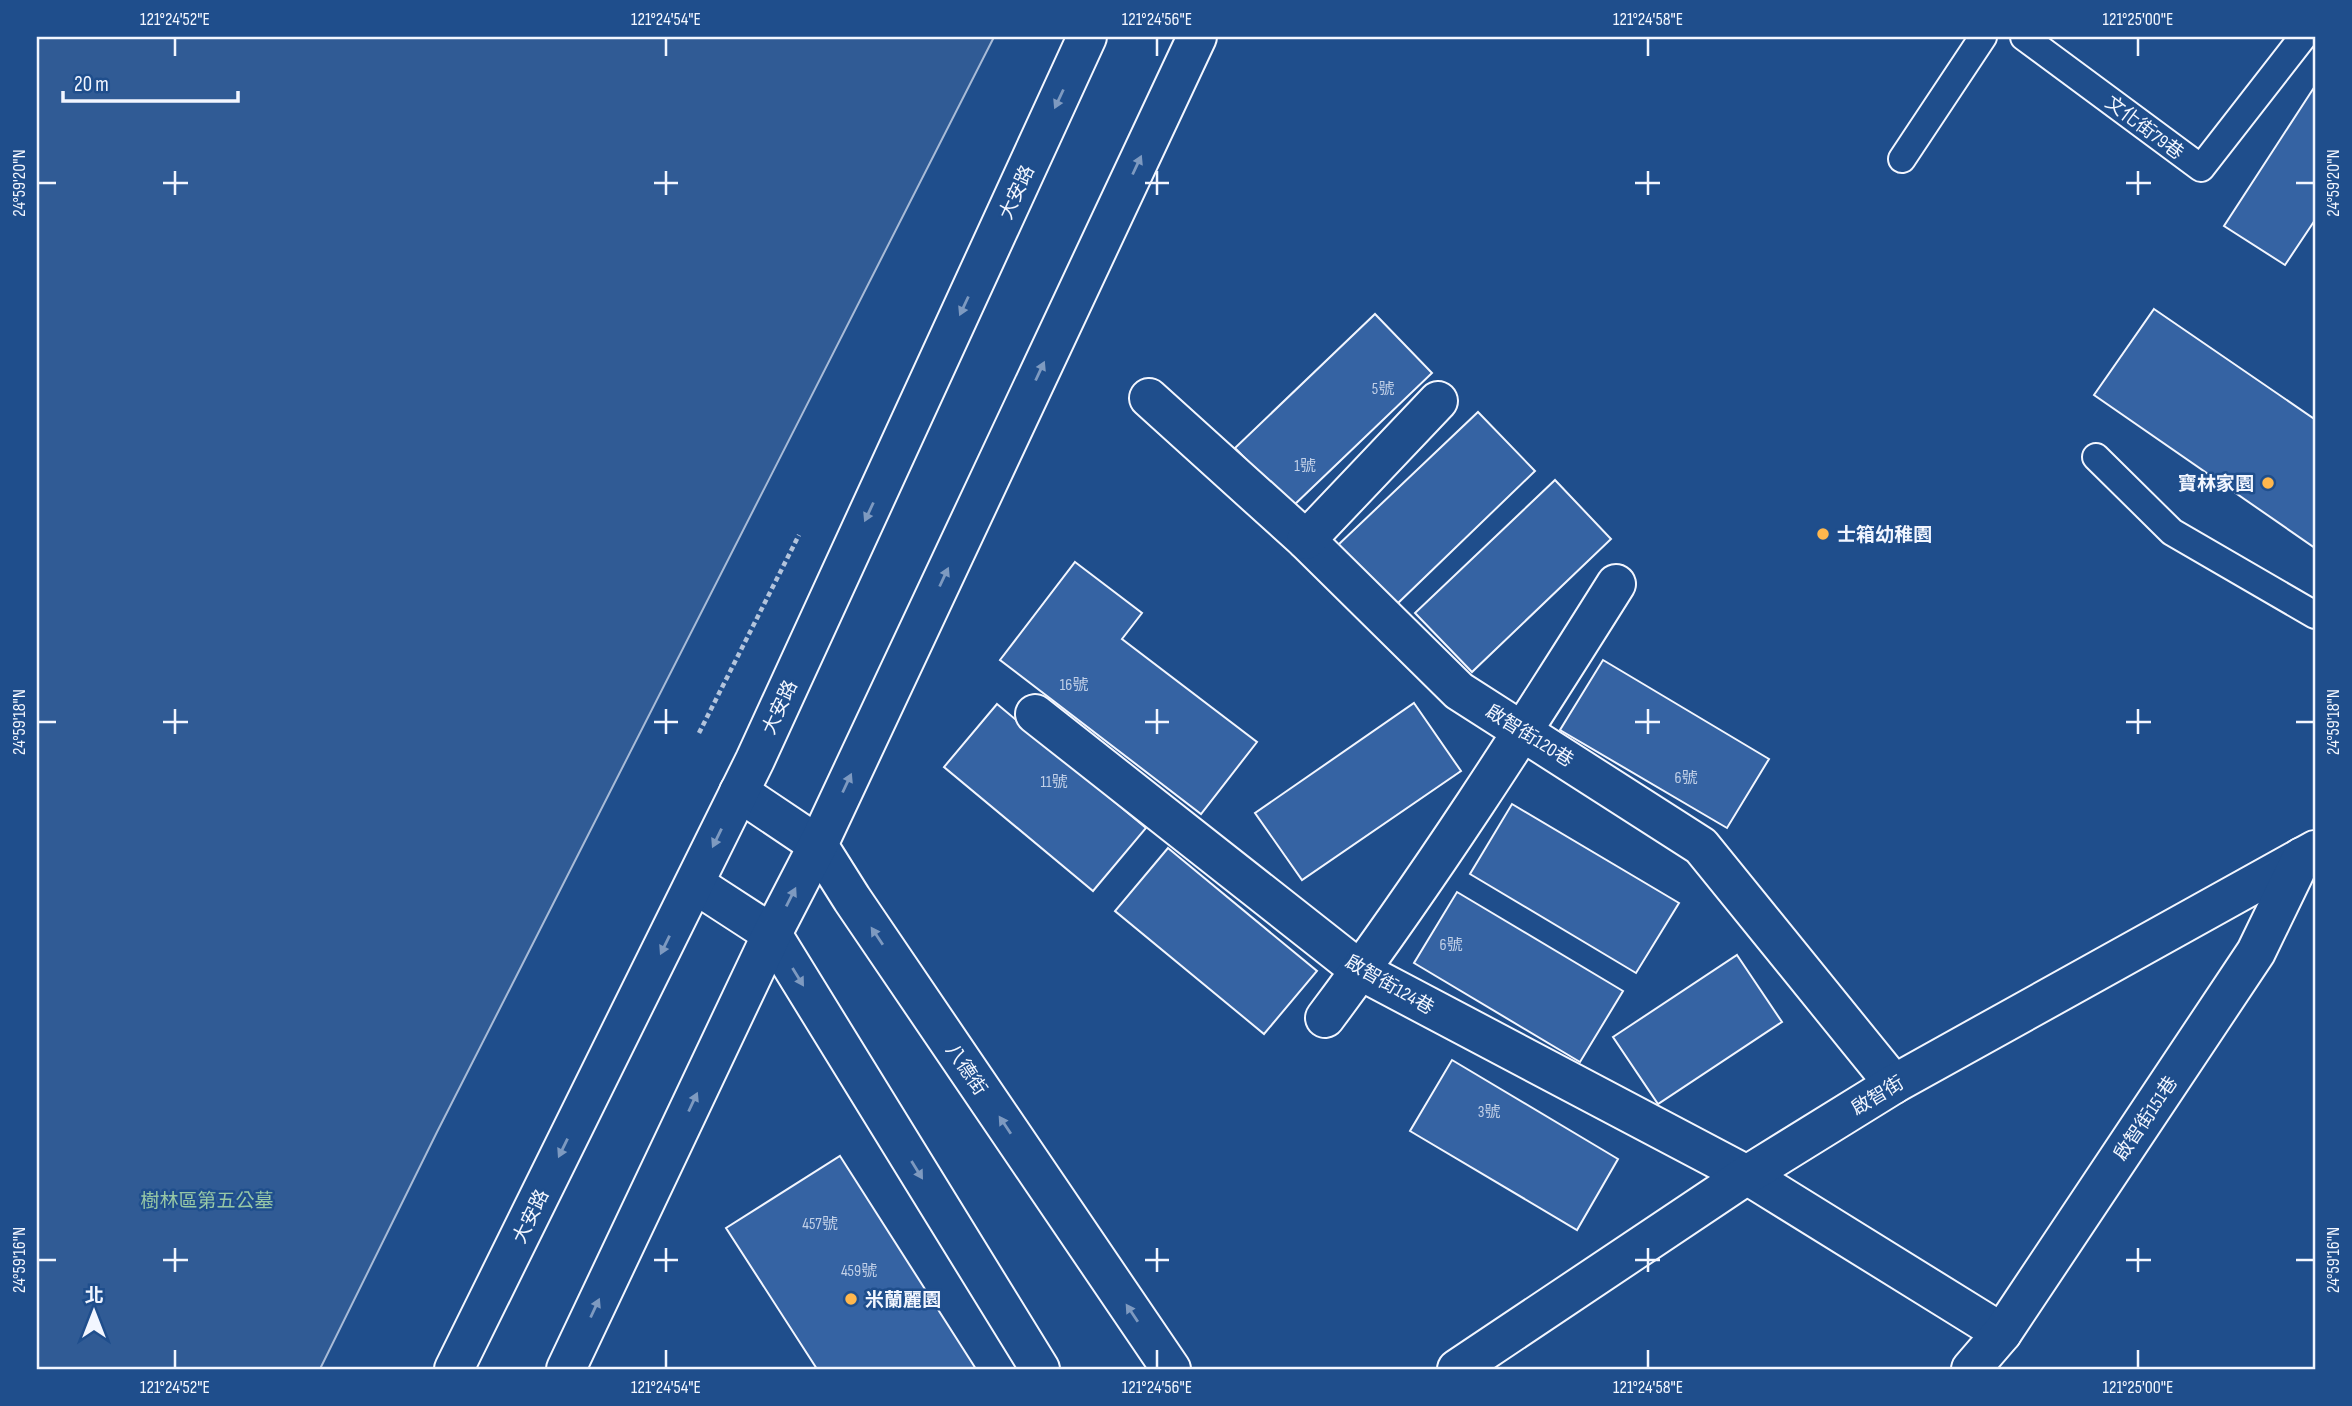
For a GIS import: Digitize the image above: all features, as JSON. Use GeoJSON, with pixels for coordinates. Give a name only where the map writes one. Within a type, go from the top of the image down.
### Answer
{"type":"FeatureCollection","features":[{"type":"Feature","properties":{"kind":"street","name":"大安路"},"geometry":{"type":"LineString","coordinates":[[454,1369],[740,792],[1087,37]]}},
{"type":"Feature","properties":{"kind":"street"},"geometry":{"type":"LineString","coordinates":[[566,1369],[772,934],[818,845],[1197,37]]}},
{"type":"Feature","properties":{"kind":"street","name":"啟智街120巷"},"geometry":{"type":"LineString","coordinates":[[1149,398],[1306,540],[1460,691],[1701,846],[1894,1084]]}},
{"type":"Feature","properties":{"kind":"street"},"geometry":{"type":"LineString","coordinates":[[1306,540],[1438,401]]}},
{"type":"Feature","properties":{"kind":"street"},"geometry":{"type":"LineString","coordinates":[[1325,1018],[1524,731],[1616,584]]}},
{"type":"Feature","properties":{"kind":"street","name":"啟智街124巷"},"geometry":{"type":"LineString","coordinates":[[1035,714],[1360,971],[1746,1175],[2002,1334]]}},
{"type":"Feature","properties":{"kind":"street","name":"八德街"},"geometry":{"type":"LineString","coordinates":[[740,792],[818,845],[859,911],[1171,1369]]}},
{"type":"Feature","properties":{"kind":"street","name":"啟智街"},"geometry":{"type":"LineString","coordinates":[[1457,1369],[1746,1175],[1894,1084],[2309,853]]}},
{"type":"Feature","properties":{"kind":"street","name":"啟智街151巷"},"geometry":{"type":"LineString","coordinates":[[1971,1369],[2002,1334],[2256,952],[2309,853]]}},
{"type":"Feature","properties":{"kind":"street"},"geometry":{"type":"LineString","coordinates":[[695,884],[772,934],[1040,1369]]}},
{"type":"Feature","properties":{"kind":"lane"},"geometry":{"type":"LineString","coordinates":[[1902,159],[1983,37]]}},
{"type":"Feature","properties":{"kind":"lane","name":"文化街79巷"},"geometry":{"type":"LineString","coordinates":[[2024,37],[2201,168],[2303,37]]}},
{"type":"Feature","properties":{"kind":"lane"},"geometry":{"type":"LineString","coordinates":[[2096,457],[2172,532],[2315,615]]}},
{"type":"Feature","properties":{"kind":"shaded area"},"geometry":{"type":"Polygon","coordinates":[[[37,37],[994,37],[437,1132],[320,1369],[37,1369],[37,37]]]}},
{"type":"Feature","properties":{"kind":"building"},"geometry":{"type":"Polygon","coordinates":[[[2315,86],[2315,220],[2285,265],[2224,226],[2315,86]]]}},
{"type":"Feature","properties":{"kind":"building","name":"寶林家園"},"geometry":{"type":"Polygon","coordinates":[[[2154,309],[2313,418],[2315,415],[2315,548],[2094,395],[2154,309]]]}},
{"type":"Feature","properties":{"kind":"building"},"geometry":{"type":"Polygon","coordinates":[[[1375,314],[1432,373],[1292,507],[1235,448],[1375,314]]]}},
{"type":"Feature","properties":{"kind":"building"},"geometry":{"type":"Polygon","coordinates":[[[1478,412],[1535,471],[1396,605],[1338,545],[1478,412]]]}},
{"type":"Feature","properties":{"kind":"building"},"geometry":{"type":"Polygon","coordinates":[[[1555,480],[1611,539],[1472,672],[1415,613],[1555,480]]]}},
{"type":"Feature","properties":{"kind":"building"},"geometry":{"type":"Polygon","coordinates":[[[1075,562],[1142,613],[1122,639],[1257,742],[1201,814],[1000,660],[1075,562]]]}},
{"type":"Feature","properties":{"kind":"building"},"geometry":{"type":"Polygon","coordinates":[[[1603,660],[1769,759],[1727,828],[1560,730],[1603,660]]]}},
{"type":"Feature","properties":{"kind":"building"},"geometry":{"type":"Polygon","coordinates":[[[1414,703],[1461,771],[1302,880],[1255,813],[1414,703]]]}},
{"type":"Feature","properties":{"kind":"building"},"geometry":{"type":"Polygon","coordinates":[[[997,704],[1146,828],[1093,891],[944,767],[997,704]]]}},
{"type":"Feature","properties":{"kind":"building"},"geometry":{"type":"Polygon","coordinates":[[[1512,804],[1679,903],[1636,973],[1470,874],[1512,804]]]}},
{"type":"Feature","properties":{"kind":"building"},"geometry":{"type":"Polygon","coordinates":[[[1168,848],[1317,971],[1264,1034],[1115,911],[1168,848]]]}},
{"type":"Feature","properties":{"kind":"building"},"geometry":{"type":"Polygon","coordinates":[[[1457,892],[1623,991],[1580,1062],[1414,963],[1457,892]]]}},
{"type":"Feature","properties":{"kind":"building"},"geometry":{"type":"Polygon","coordinates":[[[1737,955],[1782,1022],[1658,1104],[1613,1037],[1737,955]]]}},
{"type":"Feature","properties":{"kind":"building"},"geometry":{"type":"Polygon","coordinates":[[[1452,1060],[1618,1159],[1577,1230],[1410,1131],[1452,1060]]]}},
{"type":"Feature","properties":{"kind":"building","name":"米蘭麗園"},"geometry":{"type":"Polygon","coordinates":[[[840,1156],[976,1369],[817,1369],[726,1228],[840,1156]]]}},
{"type":"Feature","properties":{"kind":"place","name":"寶林家園"},"geometry":{"type":"Point","coordinates":[2268,483]}},
{"type":"Feature","properties":{"kind":"place","name":"士箱幼稚園"},"geometry":{"type":"Point","coordinates":[1823,534]}},
{"type":"Feature","properties":{"kind":"place","name":"米蘭麗園"},"geometry":{"type":"Point","coordinates":[851,1299]}},
{"type":"Feature","properties":{"kind":"park label","name":"樹林區第五公墓"},"geometry":{"type":"Point","coordinates":[207,1200]}}]}
